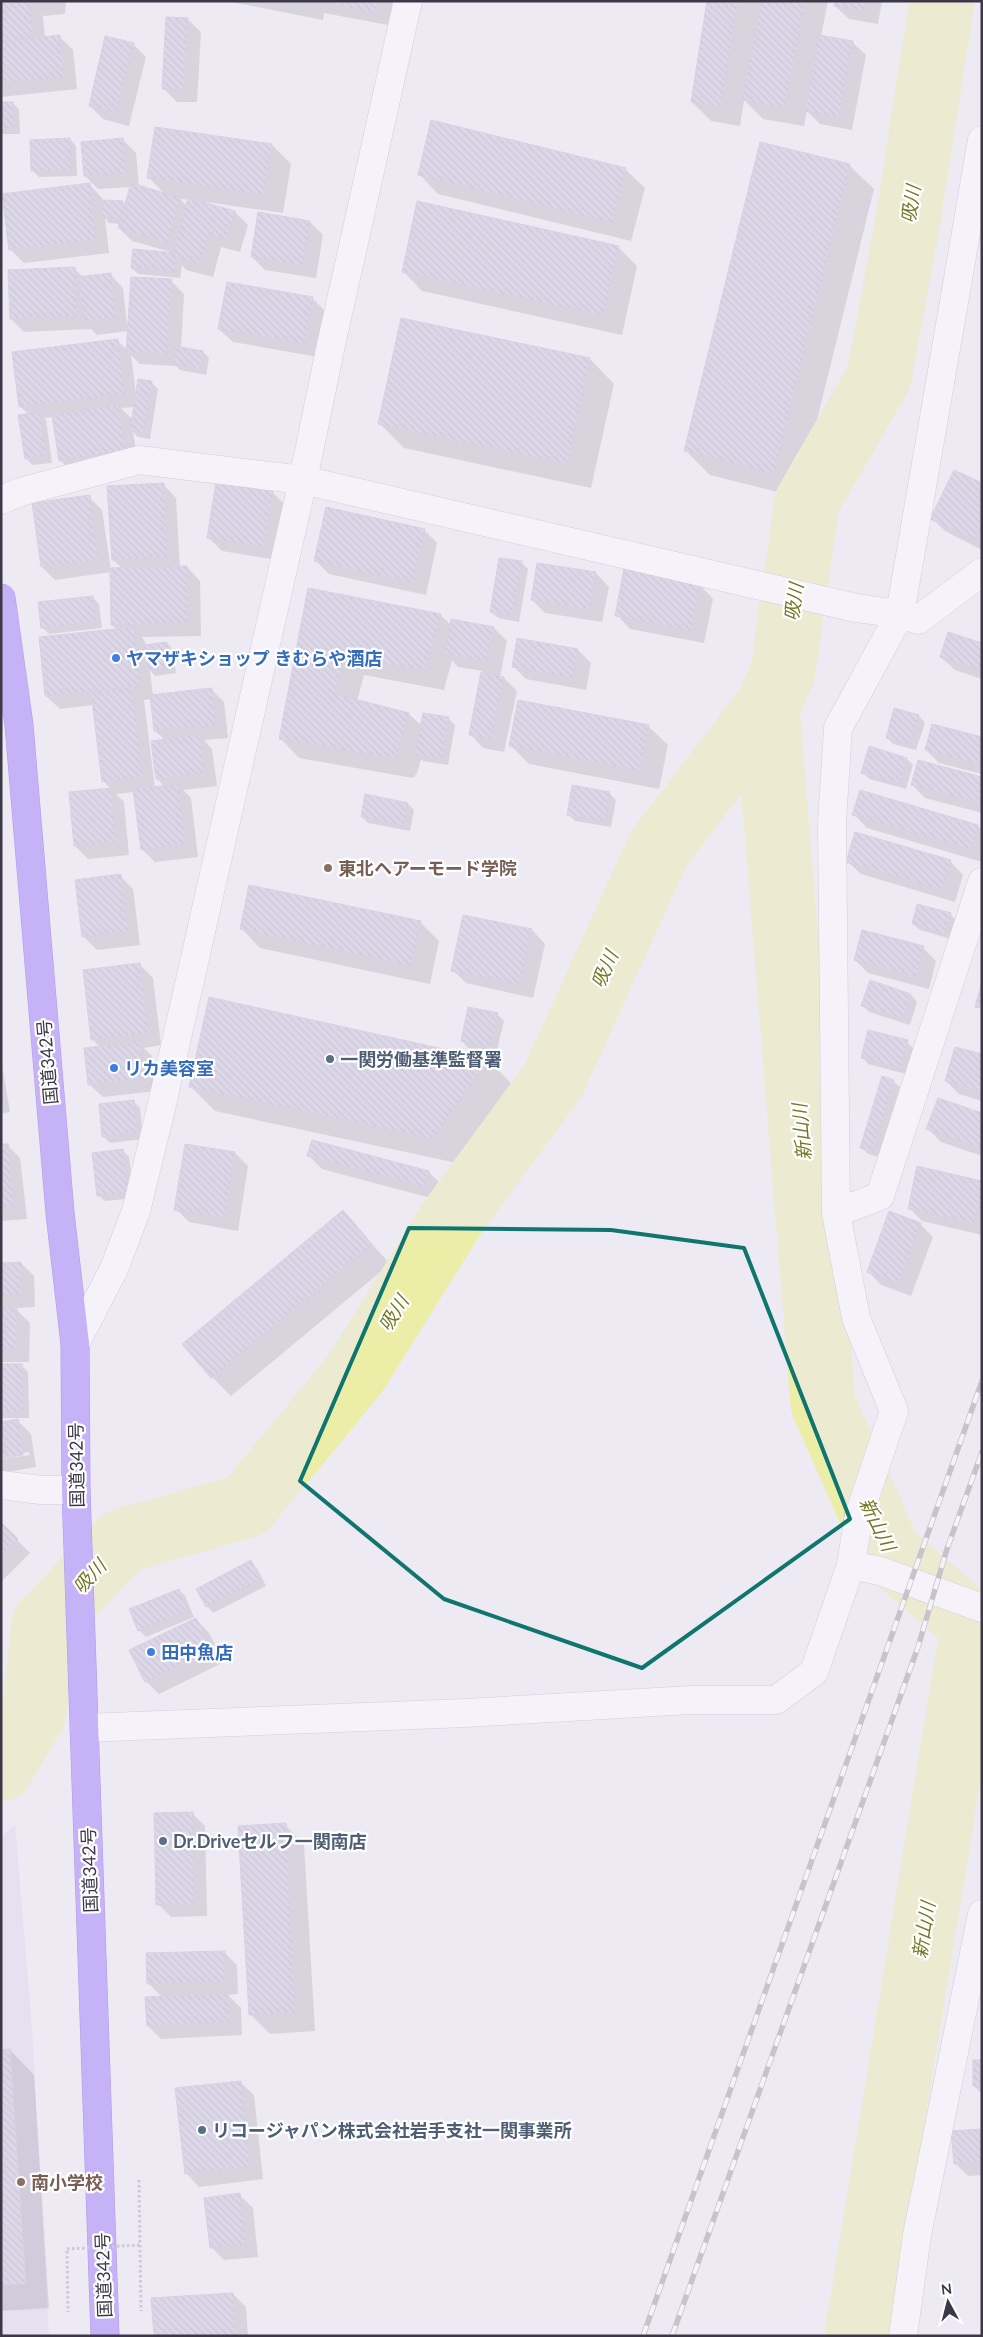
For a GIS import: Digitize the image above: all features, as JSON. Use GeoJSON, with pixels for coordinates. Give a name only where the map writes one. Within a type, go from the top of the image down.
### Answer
{"type":"FeatureCollection","features":[{"type":"Feature","properties":{"kind":"highway","name":"国道342号"},"geometry":{"type":"LineString","coordinates":[[1,598],[19,725],[60,1213],[75,1344],[76,1490],[80,1630],[105,2336]]}},
{"type":"Feature","properties":{"kind":"street"},"geometry":{"type":"LineString","coordinates":[[75,1344],[114,1268],[136,1211],[303,480],[331,345],[408,1]]}},
{"type":"Feature","properties":{"kind":"street"},"geometry":{"type":"LineString","coordinates":[[84,1728],[466,1713],[691,1700],[776,1700],[814,1672],[851,1565],[859,1515],[894,1411],[856,1318],[836,1213],[832,823],[838,728],[900,614],[982,140]]}},
{"type":"Feature","properties":{"kind":"street"},"geometry":{"type":"LineString","coordinates":[[1,500],[20,492],[139,460],[303,480],[731,577],[856,608],[900,614],[918,620],[982,572]]}},
{"type":"Feature","properties":{"kind":"street"},"geometry":{"type":"LineString","coordinates":[[836,1213],[880,1196],[982,882]]}},
{"type":"Feature","properties":{"kind":"street"},"geometry":{"type":"LineString","coordinates":[[1,1485],[41,1490],[76,1490]]}},
{"type":"Feature","properties":{"kind":"street"},"geometry":{"type":"LineString","coordinates":[[851,1565],[880,1571],[982,1608]]}},
{"type":"Feature","properties":{"kind":"street"},"geometry":{"type":"LineString","coordinates":[[903,2336],[917,2235],[982,1914]]}},
{"type":"Feature","properties":{"kind":"path"},"geometry":{"type":"LineString","coordinates":[[139,2180],[141,2311]]}},
{"type":"Feature","properties":{"kind":"path"},"geometry":{"type":"LineString","coordinates":[[68,2312],[67,2249],[140,2246]]}},
{"type":"Feature","properties":{"kind":"highlighted area"},"geometry":{"type":"Polygon","coordinates":[[[409,1228],[611,1230],[744,1248],[850,1519],[642,1668],[444,1599],[300,1481],[409,1228]]]}},
{"type":"Feature","properties":{"kind":"shaded area","name":"南小学校"},"geometry":{"type":"Polygon","coordinates":[[[15,1825],[32,2028],[49,2336],[1,2336],[1,1837],[15,1825]]]}},
{"type":"Feature","properties":{"kind":"building"},"geometry":{"type":"Polygon","coordinates":[[[1,1],[53,1],[30,3],[33,38],[1,42],[1,1]]]}},
{"type":"Feature","properties":{"kind":"building"},"geometry":{"type":"Polygon","coordinates":[[[317,1],[378,1],[375,13],[317,1]]]}},
{"type":"Feature","properties":{"kind":"building"},"geometry":{"type":"Polygon","coordinates":[[[707,1],[738,1],[721,107],[691,102],[707,1]]]}},
{"type":"Feature","properties":{"kind":"building"},"geometry":{"type":"Polygon","coordinates":[[[761,1],[805,1],[785,108],[742,100],[761,1]]]}},
{"type":"Feature","properties":{"kind":"building"},"geometry":{"type":"Polygon","coordinates":[[[835,1],[867,1],[865,12],[834,6],[835,1]]]}},
{"type":"Feature","properties":{"kind":"building"},"geometry":{"type":"Polygon","coordinates":[[[166,17],[188,18],[184,90],[162,89],[166,17]]]}},
{"type":"Feature","properties":{"kind":"building"},"geometry":{"type":"Polygon","coordinates":[[[60,35],[64,77],[1,83],[1,42],[60,35]]]}},
{"type":"Feature","properties":{"kind":"building"},"geometry":{"type":"Polygon","coordinates":[[[819,35],[853,41],[839,117],[805,111],[819,35]]]}},
{"type":"Feature","properties":{"kind":"building"},"geometry":{"type":"Polygon","coordinates":[[[105,36],[134,43],[116,113],[89,106],[105,36]]]}},
{"type":"Feature","properties":{"kind":"building"},"geometry":{"type":"Polygon","coordinates":[[[1,102],[13,102],[14,128],[1,128],[1,102]]]}},
{"type":"Feature","properties":{"kind":"building"},"geometry":{"type":"Polygon","coordinates":[[[431,120],[626,168],[612,223],[418,175],[431,120]]]}},
{"type":"Feature","properties":{"kind":"building"},"geometry":{"type":"Polygon","coordinates":[[[155,127],[272,144],[264,195],[147,178],[155,127]]]}},
{"type":"Feature","properties":{"kind":"building"},"geometry":{"type":"Polygon","coordinates":[[[70,138],[71,170],[31,171],[30,140],[70,138]]]}},
{"type":"Feature","properties":{"kind":"building"},"geometry":{"type":"Polygon","coordinates":[[[123,138],[126,173],[84,176],[81,142],[123,138]]]}},
{"type":"Feature","properties":{"kind":"building"},"geometry":{"type":"Polygon","coordinates":[[[760,142],[850,164],[774,474],[684,451],[760,142]]]}},
{"type":"Feature","properties":{"kind":"building"},"geometry":{"type":"Polygon","coordinates":[[[90,183],[96,240],[9,250],[2,194],[90,183]]]}},
{"type":"Feature","properties":{"kind":"building"},"geometry":{"type":"Polygon","coordinates":[[[131,183],[181,198],[168,243],[118,228],[131,183]]]}},
{"type":"Feature","properties":{"kind":"building"},"geometry":{"type":"Polygon","coordinates":[[[188,198],[235,211],[227,240],[208,235],[200,264],[171,257],[188,198]]]}},
{"type":"Feature","properties":{"kind":"building"},"geometry":{"type":"Polygon","coordinates":[[[103,200],[123,201],[122,219],[102,217],[103,200]]]}},
{"type":"Feature","properties":{"kind":"building"},"geometry":{"type":"Polygon","coordinates":[[[417,201],[619,246],[603,316],[402,272],[417,201]]]}},
{"type":"Feature","properties":{"kind":"building"},"geometry":{"type":"Polygon","coordinates":[[[258,212],[310,221],[303,266],[251,257],[258,212]]]}},
{"type":"Feature","properties":{"kind":"building"},"geometry":{"type":"Polygon","coordinates":[[[133,249],[176,253],[174,272],[131,268],[133,249]]]}},
{"type":"Feature","properties":{"kind":"building"},"geometry":{"type":"Polygon","coordinates":[[[75,267],[77,316],[10,319],[8,270],[75,267]]]}},
{"type":"Feature","properties":{"kind":"building"},"geometry":{"type":"Polygon","coordinates":[[[111,273],[116,318],[83,322],[78,277],[111,273]]]}},
{"type":"Feature","properties":{"kind":"building"},"geometry":{"type":"Polygon","coordinates":[[[131,277],[172,279],[167,354],[126,352],[131,277]]]}},
{"type":"Feature","properties":{"kind":"building"},"geometry":{"type":"Polygon","coordinates":[[[227,282],[313,297],[305,344],[218,329],[227,282]]]}},
{"type":"Feature","properties":{"kind":"building"},"geometry":{"type":"Polygon","coordinates":[[[401,318],[590,358],[567,464],[378,424],[401,318]]]}},
{"type":"Feature","properties":{"kind":"building"},"geometry":{"type":"Polygon","coordinates":[[[118,339],[125,394],[19,407],[12,352],[118,339]]]}},
{"type":"Feature","properties":{"kind":"building"},"geometry":{"type":"Polygon","coordinates":[[[175,346],[203,351],[200,369],[172,364],[175,346]]]}},
{"type":"Feature","properties":{"kind":"building"},"geometry":{"type":"Polygon","coordinates":[[[138,379],[152,381],[144,433],[130,431],[138,379]]]}},
{"type":"Feature","properties":{"kind":"building"},"geometry":{"type":"Polygon","coordinates":[[[118,404],[126,450],[59,461],[52,415],[118,404]]]}},
{"type":"Feature","properties":{"kind":"building"},"geometry":{"type":"Polygon","coordinates":[[[40,412],[46,456],[25,459],[18,415],[40,412]]]}},
{"type":"Feature","properties":{"kind":"building"},"geometry":{"type":"Polygon","coordinates":[[[954,470],[982,483],[982,524],[974,540],[930,519],[954,470]]]}},
{"type":"Feature","properties":{"kind":"building"},"geometry":{"type":"Polygon","coordinates":[[[216,482],[273,491],[264,547],[207,538],[216,482]]]}},
{"type":"Feature","properties":{"kind":"building"},"geometry":{"type":"Polygon","coordinates":[[[164,483],[168,557],[112,560],[107,486],[164,483]]]}},
{"type":"Feature","properties":{"kind":"building"},"geometry":{"type":"Polygon","coordinates":[[[90,495],[98,560],[41,567],[32,503],[90,495]]]}},
{"type":"Feature","properties":{"kind":"building"},"geometry":{"type":"Polygon","coordinates":[[[326,507],[425,529],[413,583],[314,561],[326,507]]]}},
{"type":"Feature","properties":{"kind":"building"},"geometry":{"type":"Polygon","coordinates":[[[499,558],[522,561],[513,616],[490,612],[499,558]]]}},
{"type":"Feature","properties":{"kind":"building"},"geometry":{"type":"Polygon","coordinates":[[[537,563],[596,572],[590,610],[531,600],[537,563]]]}},
{"type":"Feature","properties":{"kind":"building"},"geometry":{"type":"Polygon","coordinates":[[[187,566],[188,623],[111,625],[110,568],[187,566]]]}},
{"type":"Feature","properties":{"kind":"building"},"geometry":{"type":"Polygon","coordinates":[[[624,569],[700,584],[691,631],[615,616],[624,569]]]}},
{"type":"Feature","properties":{"kind":"building"},"geometry":{"type":"Polygon","coordinates":[[[308,588],[441,614],[425,671],[345,656],[335,694],[409,713],[398,754],[393,759],[279,739],[308,588]]]}},
{"type":"Feature","properties":{"kind":"building"},"geometry":{"type":"Polygon","coordinates":[[[93,596],[96,622],[41,628],[38,602],[93,596]]]}},
{"type":"Feature","properties":{"kind":"building"},"geometry":{"type":"Polygon","coordinates":[[[451,619],[494,627],[487,662],[444,654],[451,619]]]}},
{"type":"Feature","properties":{"kind":"building"},"geometry":{"type":"Polygon","coordinates":[[[134,627],[140,686],[45,696],[39,637],[134,627]]]}},
{"type":"Feature","properties":{"kind":"building"},"geometry":{"type":"Polygon","coordinates":[[[948,632],[982,643],[982,671],[940,657],[948,632]]]}},
{"type":"Feature","properties":{"kind":"building"},"geometry":{"type":"Polygon","coordinates":[[[517,638],[578,649],[573,678],[512,667],[517,638]]]}},
{"type":"Feature","properties":{"kind":"building"},"geometry":{"type":"Polygon","coordinates":[[[167,642],[170,667],[147,670],[144,645],[167,642]]]}},
{"type":"Feature","properties":{"kind":"building"},"geometry":{"type":"Polygon","coordinates":[[[481,672],[504,677],[492,739],[469,735],[481,672]]]}},
{"type":"Feature","properties":{"kind":"building"},"geometry":{"type":"Polygon","coordinates":[[[132,687],[143,777],[102,782],[91,692],[132,687]]]}},
{"type":"Feature","properties":{"kind":"building"},"geometry":{"type":"Polygon","coordinates":[[[212,688],[216,725],[154,731],[150,695],[212,688]]]}},
{"type":"Feature","properties":{"kind":"building"},"geometry":{"type":"Polygon","coordinates":[[[518,700],[649,725],[640,771],[509,746],[518,700]]]}},
{"type":"Feature","properties":{"kind":"building"},"geometry":{"type":"Polygon","coordinates":[[[894,708],[919,715],[910,745],[886,738],[894,708]]]}},
{"type":"Feature","properties":{"kind":"building"},"geometry":{"type":"Polygon","coordinates":[[[423,713],[449,717],[442,759],[415,755],[423,713]]]}},
{"type":"Feature","properties":{"kind":"building"},"geometry":{"type":"Polygon","coordinates":[[[932,724],[982,737],[982,765],[925,750],[932,724]]]}},
{"type":"Feature","properties":{"kind":"building"},"geometry":{"type":"Polygon","coordinates":[[[200,734],[205,773],[156,779],[151,741],[200,734]]]}},
{"type":"Feature","properties":{"kind":"building"},"geometry":{"type":"Polygon","coordinates":[[[869,746],[907,758],[900,784],[861,773],[869,746]]]}},
{"type":"Feature","properties":{"kind":"building"},"geometry":{"type":"Polygon","coordinates":[[[918,760],[982,777],[982,804],[911,785],[918,760]]]}},
{"type":"Feature","properties":{"kind":"building"},"geometry":{"type":"Polygon","coordinates":[[[178,784],[186,844],[141,850],[133,789],[178,784]]]}},
{"type":"Feature","properties":{"kind":"building"},"geometry":{"type":"Polygon","coordinates":[[[572,785],[610,792],[605,821],[567,815],[572,785]]]}},
{"type":"Feature","properties":{"kind":"building"},"geometry":{"type":"Polygon","coordinates":[[[111,788],[116,842],[74,846],[69,792],[111,788]]]}},
{"type":"Feature","properties":{"kind":"building"},"geometry":{"type":"Polygon","coordinates":[[[860,790],[978,825],[971,850],[852,815],[860,790]]]}},
{"type":"Feature","properties":{"kind":"building"},"geometry":{"type":"Polygon","coordinates":[[[365,794],[408,803],[404,826],[361,817],[365,794]]]}},
{"type":"Feature","properties":{"kind":"building"},"geometry":{"type":"Polygon","coordinates":[[[855,832],[951,860],[942,890],[846,862],[855,832]]]}},
{"type":"Feature","properties":{"kind":"building"},"geometry":{"type":"Polygon","coordinates":[[[121,874],[128,932],[82,937],[75,880],[121,874]]]}},
{"type":"Feature","properties":{"kind":"building"},"geometry":{"type":"Polygon","coordinates":[[[249,885],[421,921],[411,966],[240,929],[249,885]]]}},
{"type":"Feature","properties":{"kind":"building"},"geometry":{"type":"Polygon","coordinates":[[[917,904],[951,913],[945,934],[912,924],[917,904]]]}},
{"type":"Feature","properties":{"kind":"building"},"geometry":{"type":"Polygon","coordinates":[[[463,915],[532,929],[520,985],[451,971],[463,915]]]}},
{"type":"Feature","properties":{"kind":"building"},"geometry":{"type":"Polygon","coordinates":[[[862,930],[924,946],[916,977],[854,960],[862,930]]]}},
{"type":"Feature","properties":{"kind":"building"},"geometry":{"type":"Polygon","coordinates":[[[140,963],[149,1033],[91,1040],[83,970],[140,963]]]}},
{"type":"Feature","properties":{"kind":"building"},"geometry":{"type":"Polygon","coordinates":[[[870,980],[911,994],[904,1019],[861,1006],[870,980]]]}},
{"type":"Feature","properties":{"kind":"building"},"geometry":{"type":"Polygon","coordinates":[[[982,981],[982,1008],[975,1007],[982,981]]]}},
{"type":"Feature","properties":{"kind":"building","name":"一関労働基準監督署"},"geometry":{"type":"Polygon","coordinates":[[[209,997],[488,1059],[433,1139],[189,1087],[209,997]]]}},
{"type":"Feature","properties":{"kind":"building"},"geometry":{"type":"Polygon","coordinates":[[[468,1007],[498,1013],[490,1048],[461,1041],[468,1007]]]}},
{"type":"Feature","properties":{"kind":"building"},"geometry":{"type":"Polygon","coordinates":[[[868,1030],[908,1040],[900,1068],[861,1058],[868,1030]]]}},
{"type":"Feature","properties":{"kind":"building"},"geometry":{"type":"Polygon","coordinates":[[[139,1041],[144,1078],[88,1085],[84,1048],[139,1041]]]}},
{"type":"Feature","properties":{"kind":"building"},"geometry":{"type":"Polygon","coordinates":[[[955,1047],[982,1054],[982,1092],[945,1081],[955,1047]]]}},
{"type":"Feature","properties":{"kind":"building"},"geometry":{"type":"Polygon","coordinates":[[[882,1076],[894,1080],[873,1152],[860,1148],[882,1076]]]}},
{"type":"Feature","properties":{"kind":"building"},"geometry":{"type":"Polygon","coordinates":[[[938,1098],[982,1113],[982,1148],[926,1129],[938,1098]]]}},
{"type":"Feature","properties":{"kind":"building"},"geometry":{"type":"Polygon","coordinates":[[[134,1100],[137,1133],[102,1137],[99,1104],[134,1100]]]}},
{"type":"Feature","properties":{"kind":"building"},"geometry":{"type":"Polygon","coordinates":[[[312,1140],[429,1171],[425,1187],[307,1156],[312,1140]]]}},
{"type":"Feature","properties":{"kind":"building"},"geometry":{"type":"Polygon","coordinates":[[[1,1144],[8,1144],[14,1206],[1,1207],[1,1144]]]}},
{"type":"Feature","properties":{"kind":"building"},"geometry":{"type":"Polygon","coordinates":[[[185,1144],[235,1152],[225,1218],[174,1210],[185,1144]]]}},
{"type":"Feature","properties":{"kind":"building"},"geometry":{"type":"Polygon","coordinates":[[[123,1149],[128,1192],[97,1196],[92,1153],[123,1149]]]}},
{"type":"Feature","properties":{"kind":"building"},"geometry":{"type":"Polygon","coordinates":[[[917,1166],[982,1181],[982,1191],[974,1223],[908,1209],[917,1166]]]}},
{"type":"Feature","properties":{"kind":"building"},"geometry":{"type":"Polygon","coordinates":[[[343,1210],[372,1244],[211,1378],[182,1344],[343,1210]]]}},
{"type":"Feature","properties":{"kind":"building"},"geometry":{"type":"Polygon","coordinates":[[[889,1211],[921,1223],[898,1284],[867,1272],[889,1211]]]}},
{"type":"Feature","properties":{"kind":"building"},"geometry":{"type":"Polygon","coordinates":[[[21,1262],[22,1294],[1,1295],[1,1263],[21,1262]]]}},
{"type":"Feature","properties":{"kind":"building"},"geometry":{"type":"Polygon","coordinates":[[[1,1308],[17,1308],[17,1349],[1,1349],[1,1308]]]}},
{"type":"Feature","properties":{"kind":"building"},"geometry":{"type":"Polygon","coordinates":[[[1,1364],[22,1364],[23,1412],[1,1412],[1,1364]]]}},
{"type":"Feature","properties":{"kind":"building"},"geometry":{"type":"Polygon","coordinates":[[[18,1419],[23,1455],[1,1458],[1,1422],[18,1419]]]}},
{"type":"Feature","properties":{"kind":"building"},"geometry":{"type":"Polygon","coordinates":[[[1,1522],[18,1539],[1,1556],[1,1522]]]}},
{"type":"Feature","properties":{"kind":"building"},"geometry":{"type":"Polygon","coordinates":[[[251,1560],[260,1579],[206,1607],[196,1589],[251,1560]]]}},
{"type":"Feature","properties":{"kind":"building"},"geometry":{"type":"Polygon","coordinates":[[[179,1589],[188,1611],[138,1631],[129,1609],[179,1589]]]}},
{"type":"Feature","properties":{"kind":"building"},"geometry":{"type":"Polygon","coordinates":[[[196,1618],[212,1649],[145,1682],[129,1650],[196,1618]]]}},
{"type":"Feature","properties":{"kind":"building"},"geometry":{"type":"Polygon","coordinates":[[[193,1812],[194,1904],[156,1905],[154,1813],[193,1812]]]}},
{"type":"Feature","properties":{"kind":"building"},"geometry":{"type":"Polygon","coordinates":[[[286,1823],[296,2012],[249,2015],[238,1826],[286,1823]]]}},
{"type":"Feature","properties":{"kind":"building"},"geometry":{"type":"Polygon","coordinates":[[[225,1951],[225,1982],[147,1984],[146,1953],[225,1951]]]}},
{"type":"Feature","properties":{"kind":"building"},"geometry":{"type":"Polygon","coordinates":[[[228,1993],[229,2022],[147,2026],[145,1997],[228,1993]]]}},
{"type":"Feature","properties":{"kind":"building"},"geometry":{"type":"Polygon","coordinates":[[[10,2049],[26,2284],[1,2285],[1,2050],[10,2049]]]}},
{"type":"Feature","properties":{"kind":"building"},"geometry":{"type":"Polygon","coordinates":[[[973,2060],[982,2060],[982,2086],[973,2086],[973,2060]]]}},
{"type":"Feature","properties":{"kind":"building"},"geometry":{"type":"Polygon","coordinates":[[[241,2081],[250,2167],[185,2174],[175,2088],[241,2081]]]}},
{"type":"Feature","properties":{"kind":"building"},"geometry":{"type":"Polygon","coordinates":[[[982,2129],[982,2161],[954,2164],[951,2131],[982,2129]]]}},
{"type":"Feature","properties":{"kind":"building"},"geometry":{"type":"Polygon","coordinates":[[[240,2193],[246,2244],[210,2248],[204,2198],[240,2193]]]}},
{"type":"Feature","properties":{"kind":"building"},"geometry":{"type":"Polygon","coordinates":[[[233,2293],[236,2336],[154,2336],[151,2298],[233,2293]]]}},
{"type":"Feature","properties":{"kind":"waterway","name":"吸川"},"geometry":{"type":"LineString","coordinates":[[1,1769],[34,1713],[44,1624],[122,1541],[246,1506],[355,1374],[453,1217],[553,1081],[659,848],[767,707],[783,672],[807,502],[879,377],[907,226],[942,1]]}},
{"type":"Feature","properties":{"kind":"waterway","name":"新山川"},"geometry":{"type":"LineString","coordinates":[[767,707],[823,1404],[889,1553],[973,1625],[857,2336]]}},
{"type":"Feature","properties":{"kind":"railway"},"geometry":{"type":"LineString","coordinates":[[643,2336],[982,1381]]}},
{"type":"Feature","properties":{"kind":"railway"},"geometry":{"type":"LineString","coordinates":[[672,2336],[918,1647],[947,1549],[982,1452]]}},
{"type":"Feature","properties":{"kind":"place","name":"ヤマザキショップ きむらや酒店"},"geometry":{"type":"Point","coordinates":[116,658]}},
{"type":"Feature","properties":{"kind":"place","name":"東北ヘアーモード学院"},"geometry":{"type":"Point","coordinates":[328,868]}},
{"type":"Feature","properties":{"kind":"place","name":"一関労働基準監督署"},"geometry":{"type":"Point","coordinates":[330,1059]}},
{"type":"Feature","properties":{"kind":"place","name":"リカ美容室"},"geometry":{"type":"Point","coordinates":[114,1068]}},
{"type":"Feature","properties":{"kind":"place","name":"田中魚店"},"geometry":{"type":"Point","coordinates":[151,1652]}},
{"type":"Feature","properties":{"kind":"place","name":"Dr.Driveセルフ一関南店"},"geometry":{"type":"Point","coordinates":[163,1841]}},
{"type":"Feature","properties":{"kind":"place","name":"リコージャパン株式会社岩手支社一関事業所"},"geometry":{"type":"Point","coordinates":[202,2130]}},
{"type":"Feature","properties":{"kind":"place","name":"南小学校"},"geometry":{"type":"Point","coordinates":[21,2182]}}]}
